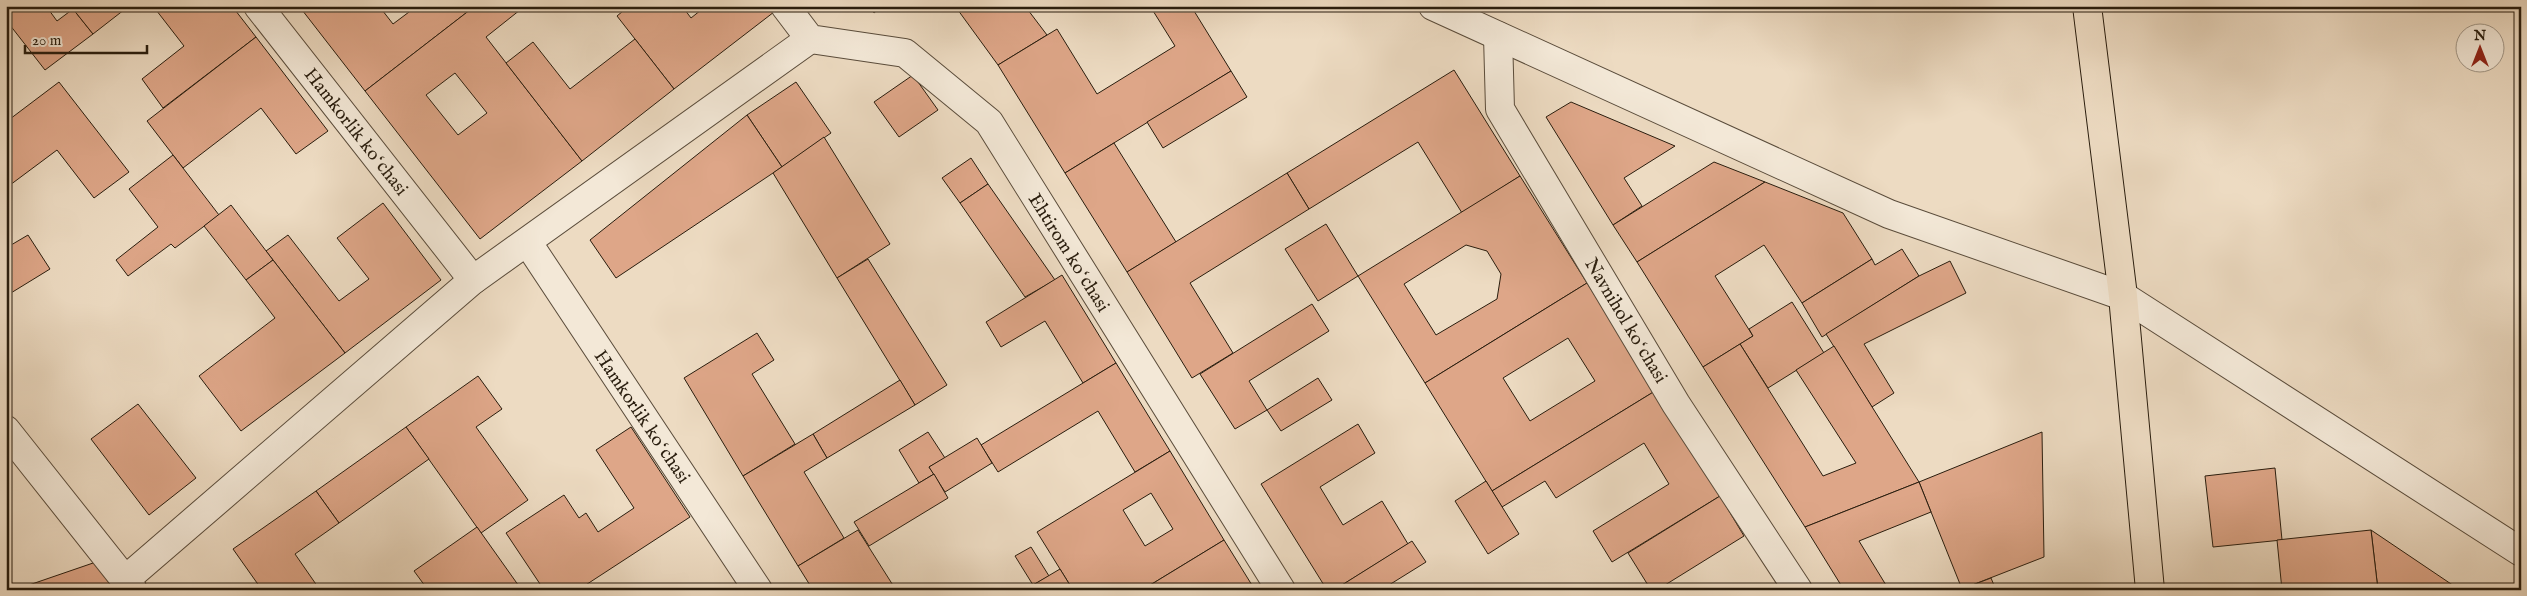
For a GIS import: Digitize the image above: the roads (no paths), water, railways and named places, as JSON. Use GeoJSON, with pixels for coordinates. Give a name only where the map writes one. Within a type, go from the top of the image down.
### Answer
{"type":"FeatureCollection","features":[{"type":"Feature","properties":{"kind":"main road"},"geometry":{"type":"LineString","coordinates":[[2087,6],[2123,296],[2150,590]]}},
{"type":"Feature","properties":{"kind":"street","name":"Hamkorlik koʻchasi"},"geometry":{"type":"LineString","coordinates":[[258,6],[473,280]]}},
{"type":"Feature","properties":{"kind":"street"},"geometry":{"type":"LineString","coordinates":[[6,430],[129,585],[473,280],[528,243],[810,39],[785,6]]}},
{"type":"Feature","properties":{"kind":"street"},"geometry":{"type":"LineString","coordinates":[[1432,6],[1889,214],[2123,296],[2521,552]]}},
{"type":"Feature","properties":{"kind":"street","name":"Navnihol koʻchasi"},"geometry":{"type":"LineString","coordinates":[[1498,36],[1500,110],[1676,404],[1798,590]]}},
{"type":"Feature","properties":{"kind":"street","name":"Ehtirom koʻchasi"},"geometry":{"type":"LineString","coordinates":[[810,39],[905,53],[989,122],[1281,590]]}},
{"type":"Feature","properties":{"kind":"street","name":"Hamkorlik koʻchasi"},"geometry":{"type":"LineString","coordinates":[[528,243],[758,590]]}}]}
